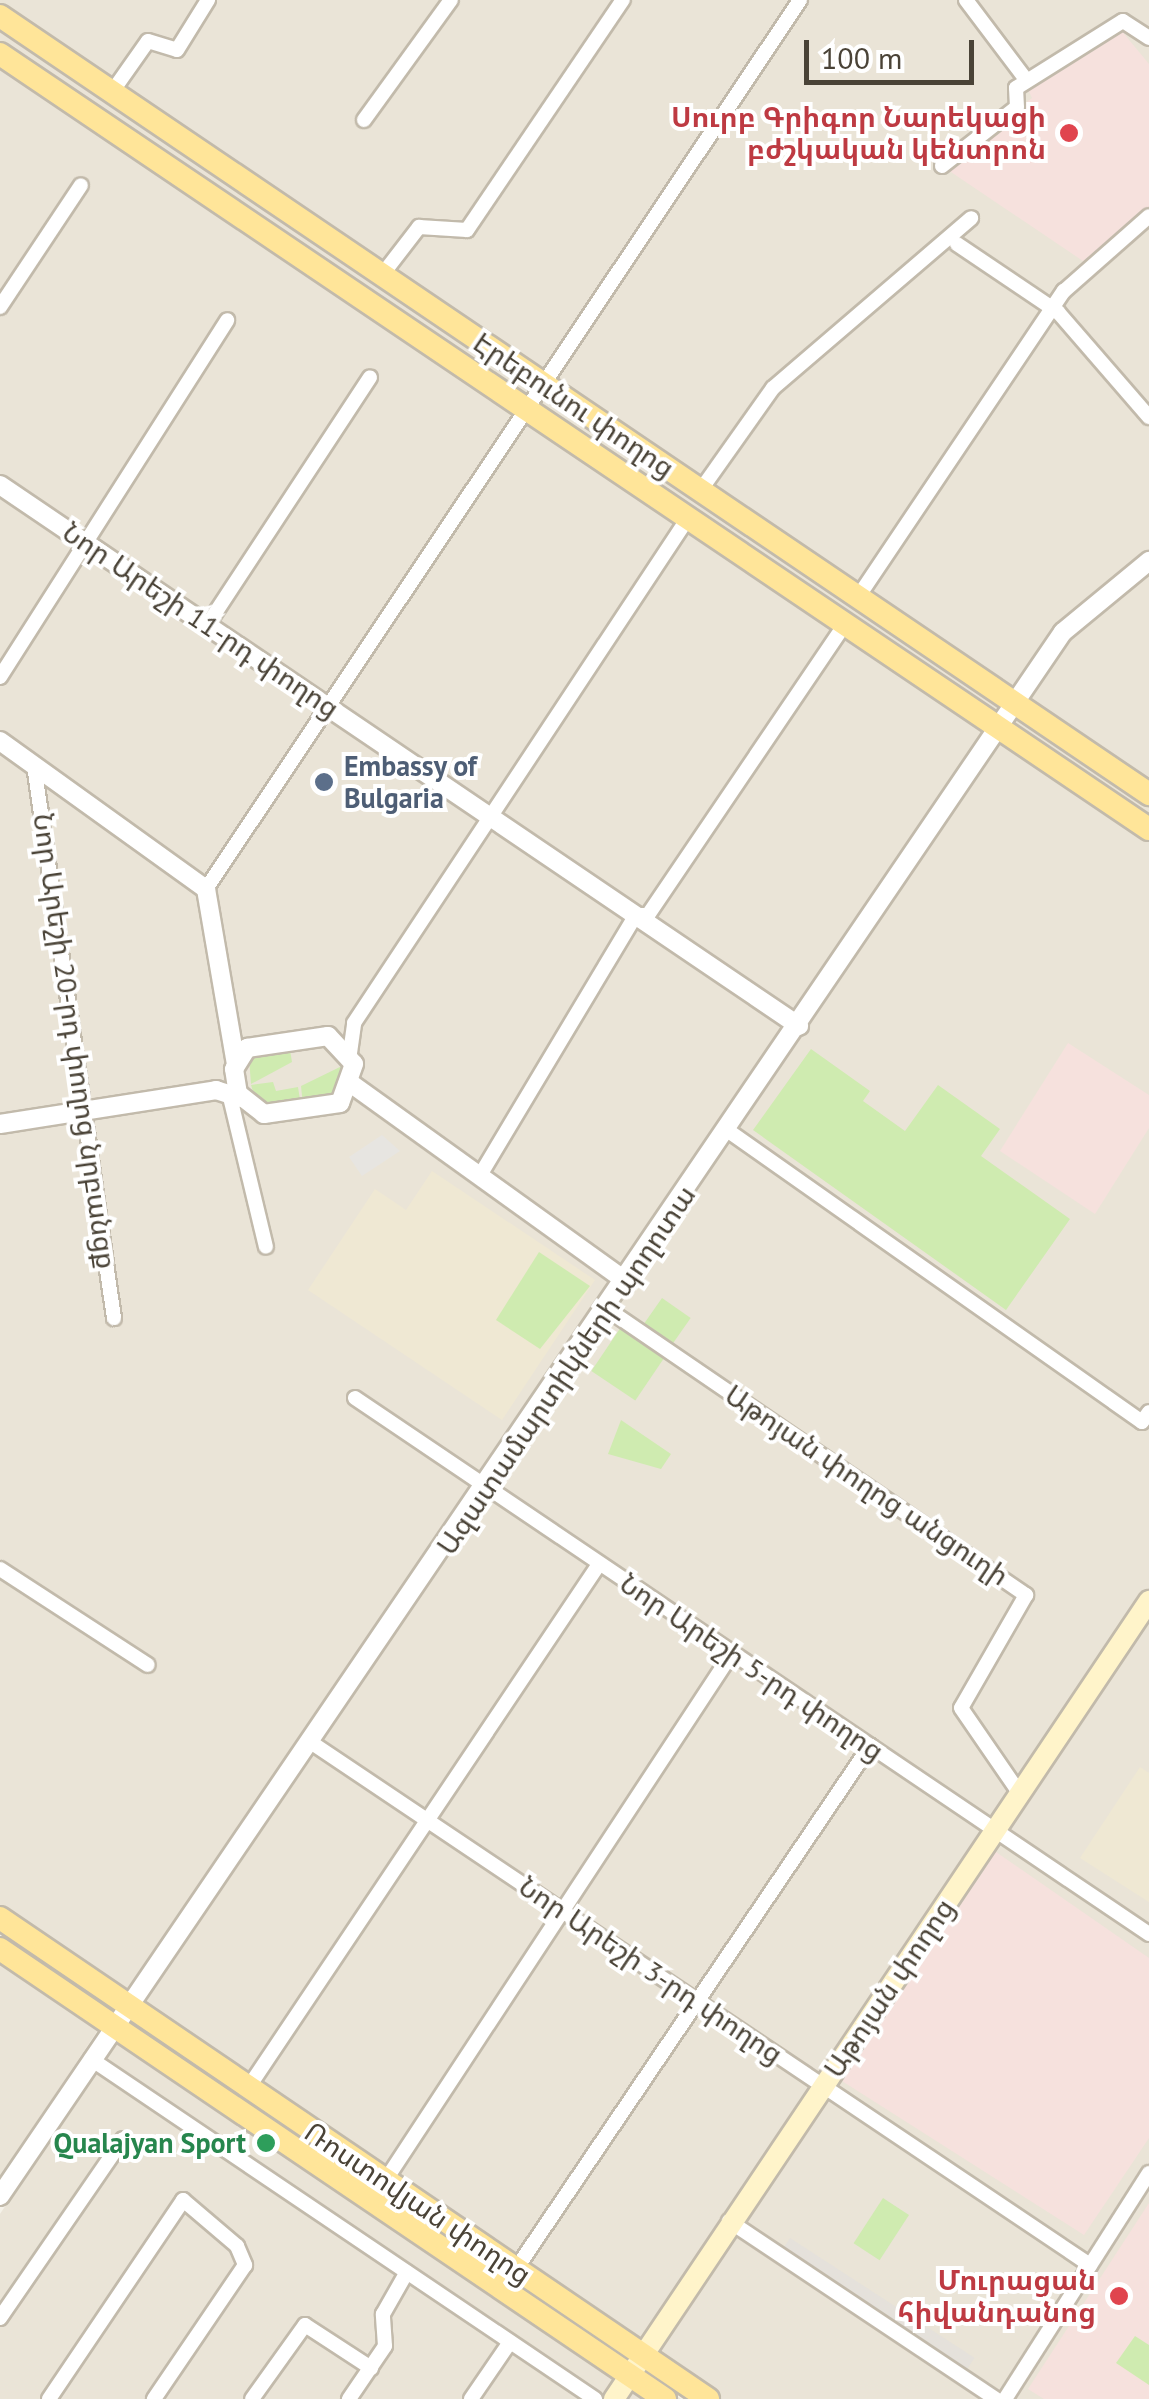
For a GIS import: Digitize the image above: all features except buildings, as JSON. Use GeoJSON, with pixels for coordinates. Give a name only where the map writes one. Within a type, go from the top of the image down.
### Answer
{"type":"FeatureCollection","features":[{"type":"Feature","properties":{"kind":"main road","name":"Էրեբունու փողոց"},"geometry":{"type":"LineString","coordinates":[[0,16],[1149,794]]}},
{"type":"Feature","properties":{"kind":"main road","name":"Էրեբունու փողոց"},"geometry":{"type":"LineString","coordinates":[[0,54],[1149,829]]}},
{"type":"Feature","properties":{"kind":"main road","name":"Աթոյան փողոց"},"geometry":{"type":"LineString","coordinates":[[614,2399],[729,2221],[1149,1601]]}},
{"type":"Feature","properties":{"kind":"main road"},"geometry":{"type":"LineString","coordinates":[[0,1918],[120,2017]]}},
{"type":"Feature","properties":{"kind":"main road"},"geometry":{"type":"LineString","coordinates":[[0,1949],[120,2017]]}},
{"type":"Feature","properties":{"kind":"main road","name":"Ռոստովյան փողոց"},"geometry":{"type":"LineString","coordinates":[[120,2017],[248,2088],[708,2399]]}},
{"type":"Feature","properties":{"kind":"main road","name":"Ռոստովյան փողոց"},"geometry":{"type":"LineString","coordinates":[[120,2017],[665,2399]]}},
{"type":"Feature","properties":{"kind":"street"},"geometry":{"type":"LineString","coordinates":[[112,92],[148,41],[177,50],[208,0]]}},
{"type":"Feature","properties":{"kind":"street"},"geometry":{"type":"LineString","coordinates":[[364,120],[451,0]]}},
{"type":"Feature","properties":{"kind":"street"},"geometry":{"type":"LineString","coordinates":[[382,275],[419,228],[467,230],[623,0]]}},
{"type":"Feature","properties":{"kind":"street"},"geometry":{"type":"LineString","coordinates":[[206,889],[800,0]]}},
{"type":"Feature","properties":{"kind":"street"},"geometry":{"type":"LineString","coordinates":[[966,0],[1027,81]]}},
{"type":"Feature","properties":{"kind":"street"},"geometry":{"type":"LineString","coordinates":[[942,166],[1017,107],[1015,90],[1124,21],[1149,38]]}},
{"type":"Feature","properties":{"kind":"street"},"geometry":{"type":"LineString","coordinates":[[0,307],[81,185]]}},
{"type":"Feature","properties":{"kind":"street"},"geometry":{"type":"LineString","coordinates":[[858,597],[1058,312],[1064,291],[1149,216]]}},
{"type":"Feature","properties":{"kind":"street"},"geometry":{"type":"LineString","coordinates":[[700,491],[773,388],[970,218]]}},
{"type":"Feature","properties":{"kind":"street"},"geometry":{"type":"LineString","coordinates":[[957,244],[1058,312],[1149,417]]}},
{"type":"Feature","properties":{"kind":"street"},"geometry":{"type":"LineString","coordinates":[[0,677],[227,320]]}},
{"type":"Feature","properties":{"kind":"street"},"geometry":{"type":"LineString","coordinates":[[208,624],[370,377]]}},
{"type":"Feature","properties":{"kind":"street","name":"Նոր Արեշի 11-րդ փողոց"},"geometry":{"type":"LineString","coordinates":[[0,484],[799,1026]]}},
{"type":"Feature","properties":{"kind":"street"},"geometry":{"type":"LineString","coordinates":[[627,1282],[368,1103],[353,1085],[350,1053],[354,1023],[688,518]]}},
{"type":"Feature","properties":{"kind":"street","name":"Ազատամարտիկների պողոտա"},"geometry":{"type":"LineString","coordinates":[[0,2196],[610,1311],[727,1130],[1063,632],[1149,561]]}},
{"type":"Feature","properties":{"kind":"street"},"geometry":{"type":"LineString","coordinates":[[479,1178],[636,915],[657,902],[845,624]]}},
{"type":"Feature","properties":{"kind":"street"},"geometry":{"type":"LineString","coordinates":[[0,741],[206,889],[232,1036],[231,1084],[266,1247]]}},
{"type":"Feature","properties":{"kind":"street","name":"Նոր Արեշի 20-րդ փողոց նրբանցք"},"geometry":{"type":"LineString","coordinates":[[34,765],[89,1111],[114,1318]]}},
{"type":"Feature","properties":{"kind":"street"},"geometry":{"type":"LineString","coordinates":[[232,1036],[252,1047],[328,1036],[354,1023]]}},
{"type":"Feature","properties":{"kind":"street"},"geometry":{"type":"LineString","coordinates":[[328,1036],[350,1053]]}},
{"type":"Feature","properties":{"kind":"street"},"geometry":{"type":"LineString","coordinates":[[0,1124],[231,1084],[252,1047]]}},
{"type":"Feature","properties":{"kind":"street"},"geometry":{"type":"LineString","coordinates":[[231,1084],[264,1114],[368,1103]]}},
{"type":"Feature","properties":{"kind":"street"},"geometry":{"type":"LineString","coordinates":[[340,1103],[353,1085]]}},
{"type":"Feature","properties":{"kind":"street"},"geometry":{"type":"LineString","coordinates":[[727,1130],[1142,1422],[1149,1412]]}},
{"type":"Feature","properties":{"kind":"street","name":"Աթոյան փողոց անցուղի"},"geometry":{"type":"LineString","coordinates":[[610,1311],[1026,1594],[962,1708],[1020,1794]]}},
{"type":"Feature","properties":{"kind":"street","name":"Նոր Արեշի 5-րդ փողոց"},"geometry":{"type":"LineString","coordinates":[[356,1398],[1149,1934]]}},
{"type":"Feature","properties":{"kind":"street"},"geometry":{"type":"LineString","coordinates":[[248,2088],[600,1564]]}},
{"type":"Feature","properties":{"kind":"street"},"geometry":{"type":"LineString","coordinates":[[0,1568],[148,1665]]}},
{"type":"Feature","properties":{"kind":"street"},"geometry":{"type":"LineString","coordinates":[[385,2181],[732,1653]]}},
{"type":"Feature","properties":{"kind":"street","name":"Նոր Արեշի 3-րդ փողոց"},"geometry":{"type":"LineString","coordinates":[[312,1743],[1090,2265]]}},
{"type":"Feature","properties":{"kind":"street"},"geometry":{"type":"LineString","coordinates":[[516,2269],[870,1746]]}},
{"type":"Feature","properties":{"kind":"street"},"geometry":{"type":"LineString","coordinates":[[91,2059],[595,2399]]}},
{"type":"Feature","properties":{"kind":"street"},"geometry":{"type":"LineString","coordinates":[[0,2318],[123,2140]]}},
{"type":"Feature","properties":{"kind":"street"},"geometry":{"type":"LineString","coordinates":[[1005,2399],[1147,2181]]}},
{"type":"Feature","properties":{"kind":"street"},"geometry":{"type":"LineString","coordinates":[[49,2399],[183,2200],[238,2246],[245,2265],[154,2399]]}},
{"type":"Feature","properties":{"kind":"street"},"geometry":{"type":"LineString","coordinates":[[729,2221],[996,2399]]}},
{"type":"Feature","properties":{"kind":"street"},"geometry":{"type":"LineString","coordinates":[[349,2399],[385,2346],[386,2303],[407,2272]]}},
{"type":"Feature","properties":{"kind":"street"},"geometry":{"type":"LineString","coordinates":[[252,2399],[305,2324],[371,2368]]}},
{"type":"Feature","properties":{"kind":"street"},"geometry":{"type":"LineString","coordinates":[[471,2399],[510,2342]]}},
{"type":"Feature","properties":{"kind":"shaded area"},"geometry":{"type":"Polygon","coordinates":[[[0,0],[1149,0],[1149,2399],[695,2399],[0,1930],[0,0]]]}},
{"type":"Feature","properties":{"kind":"shaded area","name":"Սուրբ Գրիգոր Նարեկացի բժշկական կենտրոն"},"geometry":{"type":"Polygon","coordinates":[[[1120,29],[1149,64],[1149,208],[1083,261],[945,168],[1032,98],[1026,85],[1120,29]]]}},
{"type":"Feature","properties":{"kind":"shaded area"},"geometry":{"type":"Polygon","coordinates":[[[1068,1043],[1149,1095],[1149,1128],[1095,1214],[1000,1151],[1068,1043]]]}},
{"type":"Feature","properties":{"kind":"shaded area"},"geometry":{"type":"Polygon","coordinates":[[[382,1135],[400,1151],[362,1176],[349,1157],[382,1135]]]}},
{"type":"Feature","properties":{"kind":"shaded area"},"geometry":{"type":"Polygon","coordinates":[[[432,1171],[595,1280],[502,1420],[308,1290],[375,1189],[406,1210],[432,1171]]]}},
{"type":"Feature","properties":{"kind":"shaded area"},"geometry":{"type":"Polygon","coordinates":[[[1140,1767],[1149,1773],[1149,1902],[1080,1858],[1140,1767]]]}},
{"type":"Feature","properties":{"kind":"shaded area"},"geometry":{"type":"Polygon","coordinates":[[[996,1852],[1149,1958],[1149,2138],[1084,2235],[842,2081],[996,1852]]]}},
{"type":"Feature","properties":{"kind":"shaded area"},"geometry":{"type":"Polygon","coordinates":[[[0,1959],[100,2027],[0,2177],[0,1959]]]}},
{"type":"Feature","properties":{"kind":"shaded area"},"geometry":{"type":"Polygon","coordinates":[[[126,2025],[681,2399],[0,2399],[0,2214],[126,2025]]]}},
{"type":"Feature","properties":{"kind":"shaded area","name":"Մուրացան հիվանդանոց"},"geometry":{"type":"Polygon","coordinates":[[[1149,2203],[1149,2399],[1044,2399],[1028,2389],[1149,2203]]]}},
{"type":"Feature","properties":{"kind":"shaded area"},"geometry":{"type":"Polygon","coordinates":[[[790,2238],[975,2358],[967,2369],[783,2249],[790,2238]]]}},
{"type":"Feature","properties":{"kind":"green space"},"geometry":{"type":"Polygon","coordinates":[[[289,1044],[292,1062],[251,1084],[249,1058],[289,1044]]]}},
{"type":"Feature","properties":{"kind":"green space"},"geometry":{"type":"Polygon","coordinates":[[[811,1049],[870,1091],[863,1101],[905,1131],[938,1085],[1000,1129],[981,1156],[1070,1219],[1006,1310],[753,1130],[811,1049]]]}},
{"type":"Feature","properties":{"kind":"green space"},"geometry":{"type":"Polygon","coordinates":[[[342,1066],[342,1092],[303,1105],[301,1086],[342,1066]]]}},
{"type":"Feature","properties":{"kind":"green space"},"geometry":{"type":"Polygon","coordinates":[[[273,1082],[276,1091],[298,1087],[301,1106],[257,1104],[251,1085],[273,1082]]]}},
{"type":"Feature","properties":{"kind":"green space"},"geometry":{"type":"Polygon","coordinates":[[[539,1252],[590,1286],[540,1349],[496,1320],[539,1252]]]}},
{"type":"Feature","properties":{"kind":"green space"},"geometry":{"type":"Polygon","coordinates":[[[662,1298],[691,1318],[670,1348],[641,1327],[662,1298]]]}},
{"type":"Feature","properties":{"kind":"green space"},"geometry":{"type":"Polygon","coordinates":[[[621,1327],[665,1357],[635,1401],[591,1371],[621,1327]]]}},
{"type":"Feature","properties":{"kind":"green space"},"geometry":{"type":"Polygon","coordinates":[[[621,1420],[671,1454],[661,1469],[608,1454],[621,1420]]]}},
{"type":"Feature","properties":{"kind":"green space"},"geometry":{"type":"Polygon","coordinates":[[[883,2198],[909,2215],[880,2260],[854,2243],[883,2198]]]}},
{"type":"Feature","properties":{"kind":"green space"},"geometry":{"type":"Polygon","coordinates":[[[1135,2336],[1149,2345],[1149,2385],[1116,2363],[1135,2336]]]}},
{"type":"Feature","properties":{"kind":"place","name":"Սուրբ Գրիգոր Նարեկացի բժշկական կենտրոն"},"geometry":{"type":"Point","coordinates":[1069,133]}},
{"type":"Feature","properties":{"kind":"place","name":"Embassy of Bulgaria"},"geometry":{"type":"Point","coordinates":[324,782]}},
{"type":"Feature","properties":{"kind":"place","name":"Qualajyan Sport"},"geometry":{"type":"Point","coordinates":[266,2143]}},
{"type":"Feature","properties":{"kind":"place","name":"Մուրացան հիվանդանոց"},"geometry":{"type":"Point","coordinates":[1119,2296]}}]}
